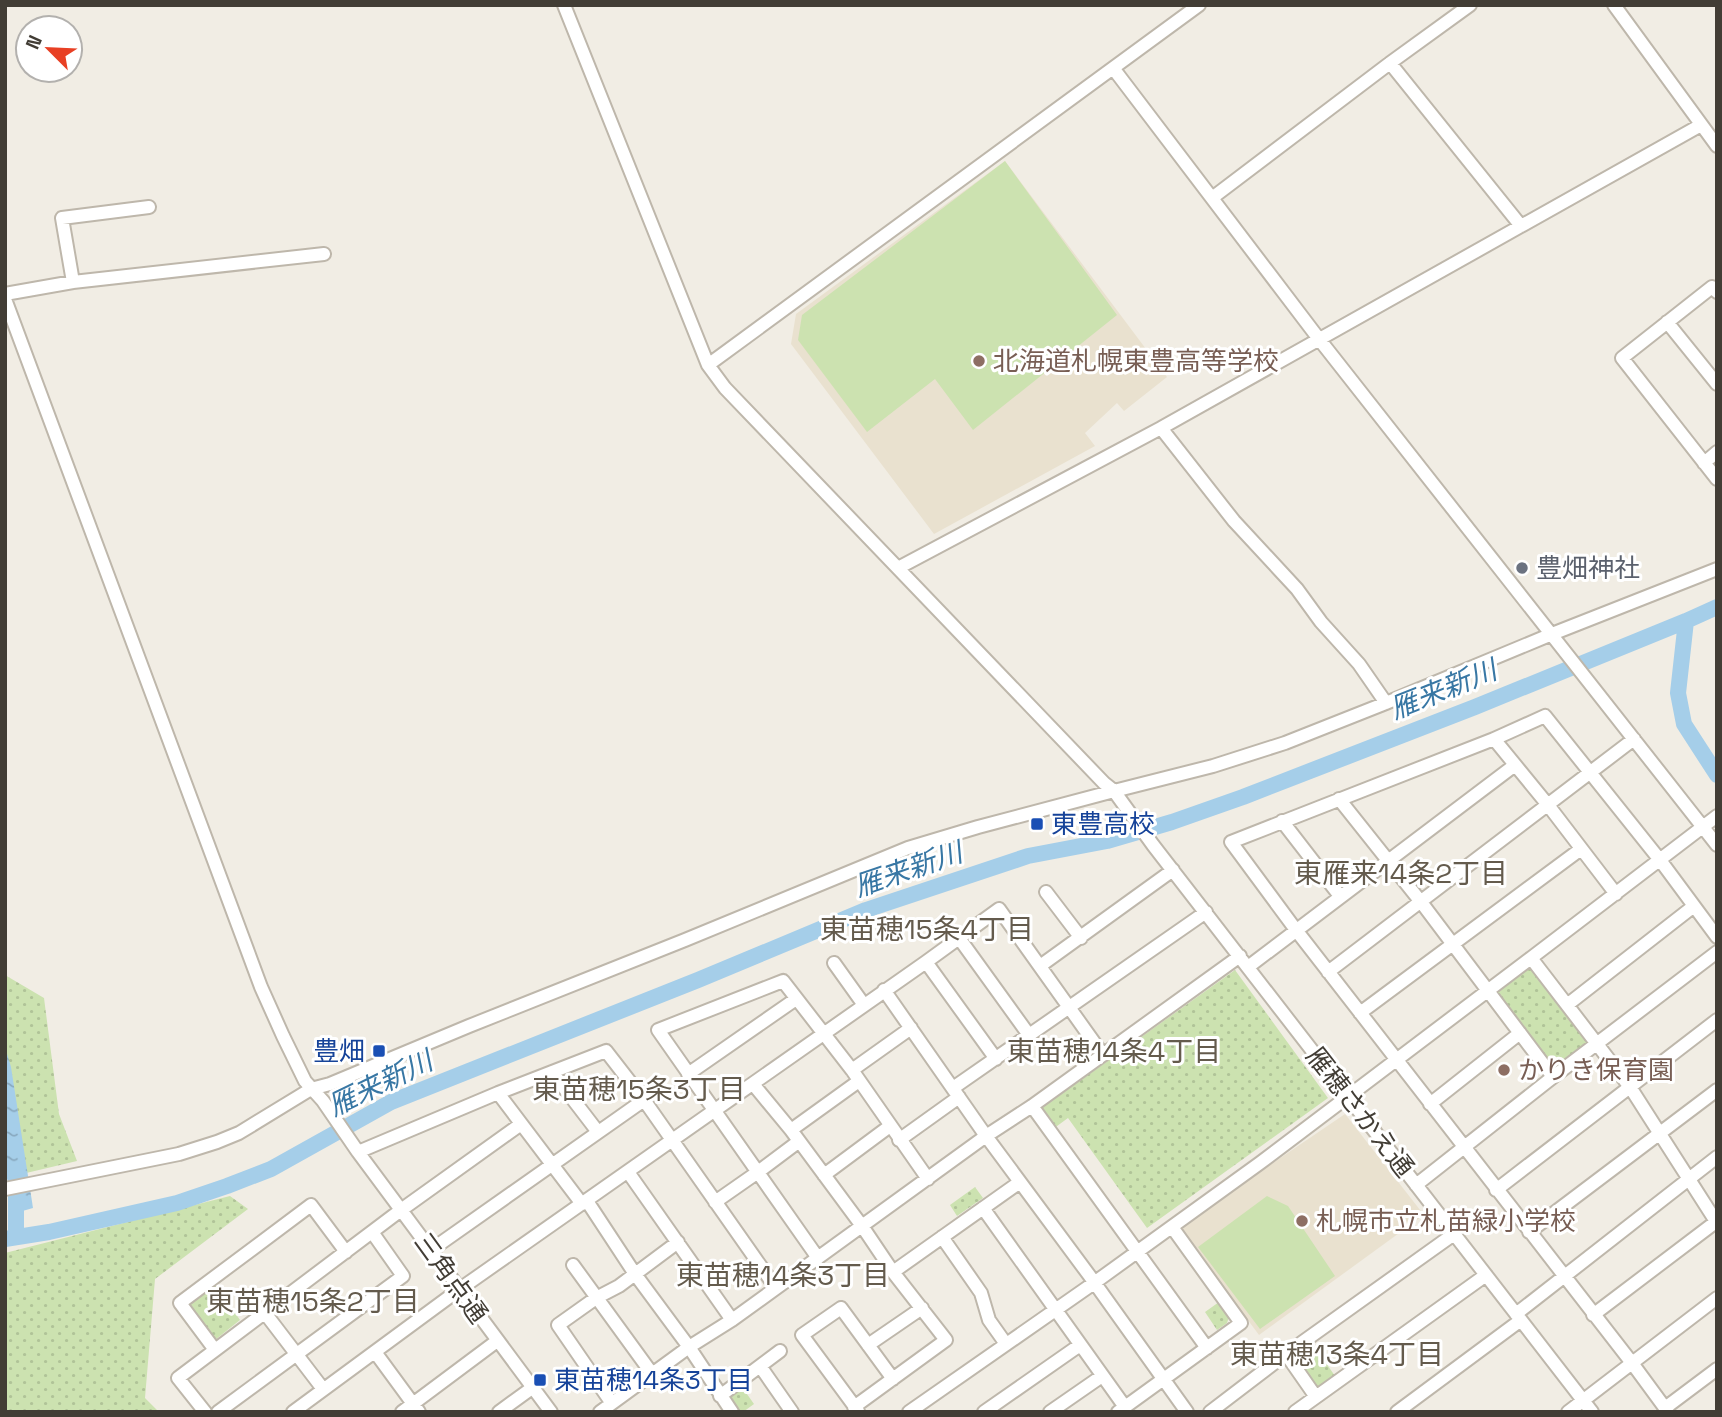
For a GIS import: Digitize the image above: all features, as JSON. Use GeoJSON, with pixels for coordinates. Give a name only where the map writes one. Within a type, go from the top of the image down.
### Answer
{"type":"FeatureCollection","features":[{"type":"Feature","properties":{"kind":"street"},"geometry":{"type":"LineString","coordinates":[[564,5],[708,365],[725,388],[1104,783],[1114,790]]}},
{"type":"Feature","properties":{"kind":"street"},"geometry":{"type":"LineString","coordinates":[[708,365],[1199,5]]}},
{"type":"Feature","properties":{"kind":"street"},"geometry":{"type":"LineString","coordinates":[[1212,198],[1470,5]]}},
{"type":"Feature","properties":{"kind":"street"},"geometry":{"type":"LineString","coordinates":[[1614,5],[1717,146]]}},
{"type":"Feature","properties":{"kind":"street"},"geometry":{"type":"LineString","coordinates":[[1390,63],[1521,226]]}},
{"type":"Feature","properties":{"kind":"street"},"geometry":{"type":"LineString","coordinates":[[1114,68],[1319,339],[1717,845]]}},
{"type":"Feature","properties":{"kind":"street"},"geometry":{"type":"LineString","coordinates":[[898,568],[1161,428],[1701,125]]}},
{"type":"Feature","properties":{"kind":"street"},"geometry":{"type":"LineString","coordinates":[[73,282],[62,218],[149,207]]}},
{"type":"Feature","properties":{"kind":"street"},"geometry":{"type":"LineString","coordinates":[[311,1089],[261,987],[5,297],[73,282],[324,254]]}},
{"type":"Feature","properties":{"kind":"street"},"geometry":{"type":"LineString","coordinates":[[1717,292],[1712,287],[1622,358],[1717,479]]}},
{"type":"Feature","properties":{"kind":"street"},"geometry":{"type":"LineString","coordinates":[[1667,322],[1717,384]]}},
{"type":"Feature","properties":{"kind":"street"},"geometry":{"type":"LineString","coordinates":[[1161,428],[1234,521],[1297,589],[1321,622],[1359,664],[1386,704]]}},
{"type":"Feature","properties":{"kind":"street"},"geometry":{"type":"LineString","coordinates":[[1704,463],[1717,452]]}},
{"type":"Feature","properties":{"kind":"street"},"geometry":{"type":"LineString","coordinates":[[5,1189],[178,1154],[217,1142],[239,1133],[311,1089],[330,1084],[908,848],[1114,790],[1213,766],[1285,743],[1717,569]]}},
{"type":"Feature","properties":{"kind":"street"},"geometry":{"type":"LineString","coordinates":[[1717,937],[1660,860],[1545,716],[1494,739],[1231,842],[1328,972],[1667,1410],[1717,1369]]}},
{"type":"Feature","properties":{"kind":"street"},"geometry":{"type":"LineString","coordinates":[[1494,739],[1616,894]]}},
{"type":"Feature","properties":{"kind":"street"},"geometry":{"type":"LineString","coordinates":[[1328,972],[1634,739]]}},
{"type":"Feature","properties":{"kind":"street"},"geometry":{"type":"LineString","coordinates":[[600,1412],[986,1136],[1103,1055],[1296,930],[1514,765]]}},
{"type":"Feature","properties":{"kind":"street","name":"雁穂さかえ通"},"geometry":{"type":"LineString","coordinates":[[1114,790],[1153,845],[1592,1412]]}},
{"type":"Feature","properties":{"kind":"street"},"geometry":{"type":"LineString","coordinates":[[1339,799],[1389,860],[1553,1077]]}},
{"type":"Feature","properties":{"kind":"street"},"geometry":{"type":"LineString","coordinates":[[909,1412],[923,1408],[1006,1344],[1260,1163],[1717,816]]}},
{"type":"Feature","properties":{"kind":"street"},"geometry":{"type":"LineString","coordinates":[[1282,821],[1340,896]]}},
{"type":"Feature","properties":{"kind":"street"},"geometry":{"type":"LineString","coordinates":[[1360,1013],[1581,849]]}},
{"type":"Feature","properties":{"kind":"street"},"geometry":{"type":"LineString","coordinates":[[1040,966],[1173,870]]}},
{"type":"Feature","properties":{"kind":"street"},"geometry":{"type":"LineString","coordinates":[[1046,892],[1081,938]]}},
{"type":"Feature","properties":{"kind":"street"},"geometry":{"type":"LineString","coordinates":[[1567,1005],[1694,906]]}},
{"type":"Feature","properties":{"kind":"street"},"geometry":{"type":"LineString","coordinates":[[293,1412],[460,1289],[999,909],[1103,1055]]}},
{"type":"Feature","properties":{"kind":"street"},"geometry":{"type":"LineString","coordinates":[[899,1140],[996,1059],[1206,912]]}},
{"type":"Feature","properties":{"kind":"street"},"geometry":{"type":"LineString","coordinates":[[959,938],[1030,1035]]}},
{"type":"Feature","properties":{"kind":"street"},"geometry":{"type":"LineString","coordinates":[[1416,1185],[1717,952]]}},
{"type":"Feature","properties":{"kind":"street"},"geometry":{"type":"LineString","coordinates":[[1531,958],[1630,1087],[1717,1222],[1593,1315]]}},
{"type":"Feature","properties":{"kind":"street"},"geometry":{"type":"LineString","coordinates":[[926,962],[996,1059]]}},
{"type":"Feature","properties":{"kind":"street"},"geometry":{"type":"LineString","coordinates":[[834,963],[864,1005]]}},
{"type":"Feature","properties":{"kind":"street"},"geometry":{"type":"LineString","coordinates":[[818,1258],[658,1030],[783,981],[856,1076],[928,1179]]}},
{"type":"Feature","properties":{"kind":"street"},"geometry":{"type":"LineString","coordinates":[[884,990],[986,1136],[1187,1412]]}},
{"type":"Feature","properties":{"kind":"street"},"geometry":{"type":"LineString","coordinates":[[688,1074],[796,999]]}},
{"type":"Feature","properties":{"kind":"street"},"geometry":{"type":"LineString","coordinates":[[1496,1190],[1717,1020]]}},
{"type":"Feature","properties":{"kind":"street"},"geometry":{"type":"LineString","coordinates":[[791,1130],[911,1028]]}},
{"type":"Feature","properties":{"kind":"street"},"geometry":{"type":"LineString","coordinates":[[1430,1104],[1520,1032]]}},
{"type":"Feature","properties":{"kind":"street"},"geometry":{"type":"LineString","coordinates":[[355,1148],[606,1051],[644,1100],[776,1288]]}},
{"type":"Feature","properties":{"kind":"street"},"geometry":{"type":"LineString","coordinates":[[552,1072],[598,1132]]}},
{"type":"Feature","properties":{"kind":"street"},"geometry":{"type":"LineString","coordinates":[[753,1084],[791,1130],[893,1272],[946,1340],[856,1409],[802,1335],[841,1308],[893,1379]]}},
{"type":"Feature","properties":{"kind":"street","name":"三角点通"},"geometry":{"type":"LineString","coordinates":[[311,1089],[551,1412]]}},
{"type":"Feature","properties":{"kind":"street"},"geometry":{"type":"LineString","coordinates":[[1529,1232],[1717,1090]]}},
{"type":"Feature","properties":{"kind":"street"},"geometry":{"type":"LineString","coordinates":[[498,1093],[551,1165],[584,1203],[689,1347],[732,1412]]}},
{"type":"Feature","properties":{"kind":"street"},"geometry":{"type":"LineString","coordinates":[[431,1250],[644,1100]]}},
{"type":"Feature","properties":{"kind":"street"},"geometry":{"type":"LineString","coordinates":[[1032,1106],[1207,1348]]}},
{"type":"Feature","properties":{"kind":"street"},"geometry":{"type":"LineString","coordinates":[[205,1412],[178,1378],[401,1210],[521,1124]]}},
{"type":"Feature","properties":{"kind":"street"},"geometry":{"type":"LineString","coordinates":[[824,1175],[890,1126]]}},
{"type":"Feature","properties":{"kind":"street"},"geometry":{"type":"LineString","coordinates":[[715,1202],[798,1142]]}},
{"type":"Feature","properties":{"kind":"street"},"geometry":{"type":"LineString","coordinates":[[1403,1410],[1564,1277],[1717,1157]]}},
{"type":"Feature","properties":{"kind":"street"},"geometry":{"type":"LineString","coordinates":[[628,1172],[732,1320]]}},
{"type":"Feature","properties":{"kind":"street"},"geometry":{"type":"LineString","coordinates":[[893,1272],[1020,1181]]}},
{"type":"Feature","properties":{"kind":"street"},"geometry":{"type":"LineString","coordinates":[[215,1350],[180,1303],[223,1270],[311,1205],[346,1252]]}},
{"type":"Feature","properties":{"kind":"street"},"geometry":{"type":"LineString","coordinates":[[983,1208],[1102,1376],[1121,1409],[1241,1324],[1172,1227]]}},
{"type":"Feature","properties":{"kind":"street"},"geometry":{"type":"LineString","coordinates":[[219,1412],[403,1276],[372,1232]]}},
{"type":"Feature","properties":{"kind":"street"},"geometry":{"type":"LineString","coordinates":[[1210,1412],[1454,1234]]}},
{"type":"Feature","properties":{"kind":"street"},"geometry":{"type":"LineString","coordinates":[[942,1237],[981,1293],[989,1320],[1006,1344]]}},
{"type":"Feature","properties":{"kind":"street"},"geometry":{"type":"LineString","coordinates":[[611,1402],[558,1325],[596,1298],[619,1286],[678,1242]]}},
{"type":"Feature","properties":{"kind":"street"},"geometry":{"type":"LineString","coordinates":[[573,1265],[653,1375]]}},
{"type":"Feature","properties":{"kind":"street"},"geometry":{"type":"LineString","coordinates":[[1295,1412],[1486,1275]]}},
{"type":"Feature","properties":{"kind":"street"},"geometry":{"type":"LineString","coordinates":[[1568,1412],[1717,1298]]}},
{"type":"Feature","properties":{"kind":"street"},"geometry":{"type":"LineString","coordinates":[[868,1345],[922,1308]]}},
{"type":"Feature","properties":{"kind":"street"},"geometry":{"type":"LineString","coordinates":[[265,1313],[323,1389]]}},
{"type":"Feature","properties":{"kind":"street"},"geometry":{"type":"LineString","coordinates":[[402,1412],[416,1408],[497,1341]]}},
{"type":"Feature","properties":{"kind":"street"},"geometry":{"type":"LineString","coordinates":[[984,1412],[1080,1345]]}},
{"type":"Feature","properties":{"kind":"street"},"geometry":{"type":"LineString","coordinates":[[720,1396],[780,1351]]}},
{"type":"Feature","properties":{"kind":"street"},"geometry":{"type":"LineString","coordinates":[[375,1352],[416,1408]]}},
{"type":"Feature","properties":{"kind":"street"},"geometry":{"type":"LineString","coordinates":[[1286,1354],[1316,1397]]}},
{"type":"Feature","properties":{"kind":"street"},"geometry":{"type":"LineString","coordinates":[[760,1366],[792,1412]]}},
{"type":"Feature","properties":{"kind":"street"},"geometry":{"type":"LineString","coordinates":[[1051,1412],[1102,1376]]}},
{"type":"Feature","properties":{"kind":"street"},"geometry":{"type":"LineString","coordinates":[[499,1412],[532,1388]]}},
{"type":"Feature","properties":{"kind":"shaded area","name":"北海道札幌東豊高等学校"},"geometry":{"type":"Polygon","coordinates":[[[1005,161],[1167,377],[1124,411],[1117,403],[1085,433],[1095,446],[934,534],[791,344],[796,314],[1005,161]]]}},
{"type":"Feature","properties":{"kind":"shaded area","name":"札幌市立札苗緑小学校"},"geometry":{"type":"Polygon","coordinates":[[[1345,1114],[1424,1215],[1259,1335],[1179,1227],[1345,1114]]]}},
{"type":"Feature","properties":{"kind":"green space","name":"北海道札幌東豊高等学校"},"geometry":{"type":"Polygon","coordinates":[[[1005,161],[1117,315],[973,430],[935,379],[867,432],[798,340],[802,315],[1005,161]]]}},
{"type":"Feature","properties":{"kind":"green space"},"geometry":{"type":"Polygon","coordinates":[[[1530,964],[1591,1043],[1554,1071],[1495,993],[1530,964]]]}},
{"type":"Feature","properties":{"kind":"green space"},"geometry":{"type":"Polygon","coordinates":[[[1235,970],[1328,1098],[1147,1228],[1068,1118],[1053,1129],[1039,1110],[1235,970]]]}},
{"type":"Feature","properties":{"kind":"green space"},"geometry":{"type":"Polygon","coordinates":[[[5,975],[44,998],[59,1114],[77,1161],[5,1178],[5,975]]]}},
{"type":"Feature","properties":{"kind":"green space"},"geometry":{"type":"Polygon","coordinates":[[[975,1187],[983,1198],[957,1216],[950,1205],[975,1187]]]}},
{"type":"Feature","properties":{"kind":"green space"},"geometry":{"type":"Polygon","coordinates":[[[230,1196],[248,1209],[155,1279],[145,1398],[158,1411],[5,1412],[5,1253],[230,1196]]]}},
{"type":"Feature","properties":{"kind":"green space"},"geometry":{"type":"Polygon","coordinates":[[[1267,1196],[1288,1206],[1335,1276],[1260,1329],[1198,1247],[1267,1196]]]}},
{"type":"Feature","properties":{"kind":"green space"},"geometry":{"type":"Polygon","coordinates":[[[214,1283],[240,1320],[215,1340],[188,1309],[189,1302],[214,1283]]]}},
{"type":"Feature","properties":{"kind":"green space"},"geometry":{"type":"Polygon","coordinates":[[[1219,1302],[1229,1317],[1227,1323],[1217,1330],[1205,1312],[1219,1302]]]}},
{"type":"Feature","properties":{"kind":"green space"},"geometry":{"type":"Polygon","coordinates":[[[1312,1343],[1335,1376],[1318,1389],[1313,1387],[1295,1360],[1295,1356],[1312,1343]]]}},
{"type":"Feature","properties":{"kind":"green space"},"geometry":{"type":"Polygon","coordinates":[[[742,1387],[754,1404],[743,1412],[738,1412],[727,1397],[742,1387]]]}},
{"type":"Feature","properties":{"kind":"water"},"geometry":{"type":"Polygon","coordinates":[[[5,1047],[11,1067],[33,1208],[19,1212],[5,1173],[5,1047]]]}},
{"type":"Feature","properties":{"kind":"waterway","name":"雁来新川"},"geometry":{"type":"LineString","coordinates":[[5,1239],[49,1232],[177,1203],[227,1186],[271,1169],[391,1102],[866,910],[1028,856],[1107,841],[1243,797],[1475,707],[1717,607]]}},
{"type":"Feature","properties":{"kind":"waterway"},"geometry":{"type":"LineString","coordinates":[[1686,621],[1678,693],[1684,724],[1717,775]]}},
{"type":"Feature","properties":{"kind":"waterway"},"geometry":{"type":"LineString","coordinates":[[16,1183],[16,1237]]}},
{"type":"Feature","properties":{"kind":"place","name":"北海道札幌東豊高等学校"},"geometry":{"type":"Point","coordinates":[979,361]}},
{"type":"Feature","properties":{"kind":"place","name":"豊畑神社"},"geometry":{"type":"Point","coordinates":[1522,568]}},
{"type":"Feature","properties":{"kind":"place","name":"東豊高校"},"geometry":{"type":"Point","coordinates":[1037,824]}},
{"type":"Feature","properties":{"kind":"place","name":"豊畑"},"geometry":{"type":"Point","coordinates":[379,1051]}},
{"type":"Feature","properties":{"kind":"place","name":"かりき保育園"},"geometry":{"type":"Point","coordinates":[1504,1070]}},
{"type":"Feature","properties":{"kind":"place","name":"札幌市立札苗緑小学校"},"geometry":{"type":"Point","coordinates":[1302,1221]}},
{"type":"Feature","properties":{"kind":"place","name":"東苗穂14条3丁目"},"geometry":{"type":"Point","coordinates":[540,1380]}},
{"type":"Feature","properties":{"kind":"district","name":"東雁来14条2丁目"},"geometry":{"type":"Point","coordinates":[1401,873]}},
{"type":"Feature","properties":{"kind":"district","name":"東苗穂15条4丁目"},"geometry":{"type":"Point","coordinates":[927,929]}},
{"type":"Feature","properties":{"kind":"district","name":"東苗穂14条4丁目"},"geometry":{"type":"Point","coordinates":[1114,1051]}},
{"type":"Feature","properties":{"kind":"district","name":"東苗穂15条3丁目"},"geometry":{"type":"Point","coordinates":[639,1089]}},
{"type":"Feature","properties":{"kind":"district","name":"東苗穂14条3丁目"},"geometry":{"type":"Point","coordinates":[783,1275]}},
{"type":"Feature","properties":{"kind":"district","name":"東苗穂15条2丁目"},"geometry":{"type":"Point","coordinates":[313,1301]}},
{"type":"Feature","properties":{"kind":"district","name":"東苗穂13条4丁目"},"geometry":{"type":"Point","coordinates":[1337,1354]}}]}
